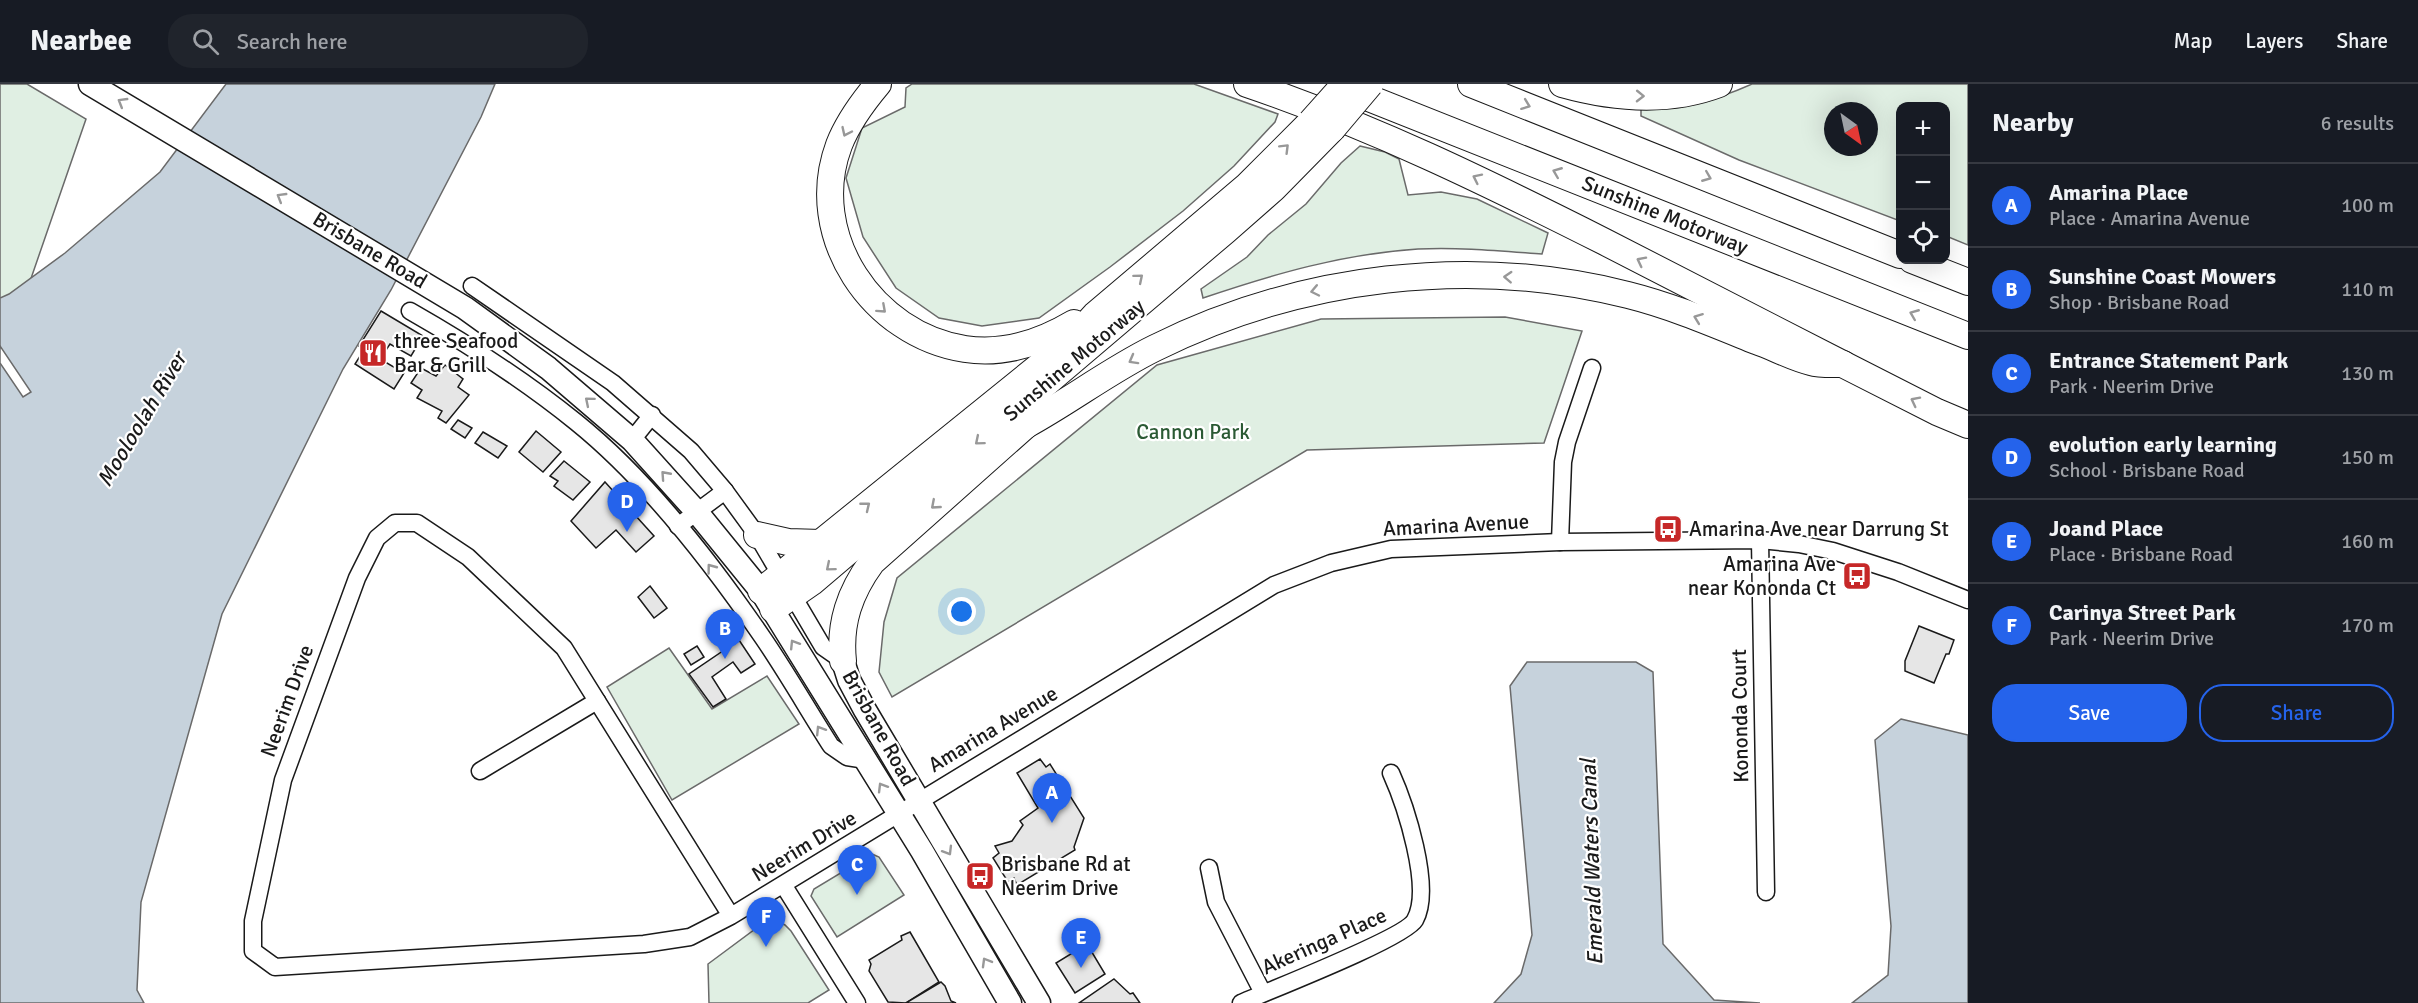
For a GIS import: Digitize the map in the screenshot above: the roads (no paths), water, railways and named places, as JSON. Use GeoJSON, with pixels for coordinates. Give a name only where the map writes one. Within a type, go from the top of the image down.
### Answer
{"type":"FeatureCollection","features":[{"type":"Feature","properties":{"kind":"highway"},"geometry":{"type":"LineString","coordinates":[[878,84],[858,108],[839,146],[833,168],[830,195],[836,237],[846,263],[856,281],[870,298],[886,314],[919,334],[942,344],[967,350],[988,351],[1013,348],[1038,341],[1095,315]]}},
{"type":"Feature","properties":{"kind":"highway"},"geometry":{"type":"LineString","coordinates":[[1247,84],[1301,102],[1421,151],[1968,425]]}},
{"type":"Feature","properties":{"kind":"highway","name":"Sunshine Motorway"},"geometry":{"type":"LineString","coordinates":[[1333,84],[1968,336]]}},
{"type":"Feature","properties":{"kind":"highway","name":"Sunshine Motorway"},"geometry":{"type":"LineString","coordinates":[[777,593],[812,582],[1274,188],[1321,126],[1345,84]]}},
{"type":"Feature","properties":{"kind":"highway","name":"Sunshine Motorway"},"geometry":{"type":"LineString","coordinates":[[777,593],[821,543],[1072,339],[1095,315],[1370,84]]}},
{"type":"Feature","properties":{"kind":"highway"},"geometry":{"type":"LineString","coordinates":[[1471,84],[1896,253]]}},
{"type":"Feature","properties":{"kind":"highway"},"geometry":{"type":"LineString","coordinates":[[1562,84],[1603,94],[1635,96],[1663,96],[1693,92],[1719,84]]}},
{"type":"Feature","properties":{"kind":"highway"},"geometry":{"type":"LineString","coordinates":[[843,661],[844,617],[855,588],[872,562],[1230,238],[1247,212]]}},
{"type":"Feature","properties":{"kind":"highway"},"geometry":{"type":"LineString","coordinates":[[1922,264],[1968,282]]}},
{"type":"Feature","properties":{"kind":"highway"},"geometry":{"type":"LineString","coordinates":[[1026,425],[1153,348],[1221,318],[1310,291],[1368,281],[1430,276],[1520,278],[1575,284],[1628,295],[1674,309],[1811,362],[1843,364]]}},
{"type":"Feature","properties":{"kind":"highway"},"geometry":{"type":"LineString","coordinates":[[757,535],[788,542],[821,543]]}},
{"type":"Feature","properties":{"kind":"main road","name":"Brisbane Road"},"geometry":{"type":"LineString","coordinates":[[90,84],[421,281],[522,348],[578,392],[632,440],[696,511],[777,593],[866,760],[1010,1003]]}},
{"type":"Feature","properties":{"kind":"main road","name":"Brisbane Road"},"geometry":{"type":"LineString","coordinates":[[843,661],[853,689],[1039,1003]]}},
{"type":"Feature","properties":{"kind":"street","name":"Brisbane Road"},"geometry":{"type":"LineString","coordinates":[[472,286],[579,358],[652,415],[691,451],[725,491],[757,535],[777,593],[823,647],[843,661]]}},
{"type":"Feature","properties":{"kind":"street","name":"Brisbane Road"},"geometry":{"type":"LineString","coordinates":[[410,311],[505,370],[577,423],[632,475],[678,525],[763,639],[831,746],[847,757],[866,760]]}},
{"type":"Feature","properties":{"kind":"street"},"geometry":{"type":"LineString","coordinates":[[1560,542],[1563,462],[1567,442],[1592,368]]}},
{"type":"Feature","properties":{"kind":"street"},"geometry":{"type":"LineString","coordinates":[[632,440],[652,415]]}},
{"type":"Feature","properties":{"kind":"street"},"geometry":{"type":"LineString","coordinates":[[678,525],[725,491]]}},
{"type":"Feature","properties":{"kind":"street","name":"Neerim Drive"},"geometry":{"type":"LineString","coordinates":[[731,916],[564,648],[468,557],[417,523],[394,523],[377,538],[357,578],[282,780],[253,921],[253,951],[275,967],[632,944],[690,937],[731,916],[784,886],[899,814]]}},
{"type":"Feature","properties":{"kind":"street","name":"Amarina Avenue"},"geometry":{"type":"LineString","coordinates":[[899,814],[1274,585],[1331,563],[1391,549],[1560,542],[1760,540],[1799,544],[1833,551],[1898,572],[1968,600]]}},
{"type":"Feature","properties":{"kind":"street","name":"Kononda Court"},"geometry":{"type":"LineString","coordinates":[[1760,540],[1766,892]]}},
{"type":"Feature","properties":{"kind":"street"},"geometry":{"type":"LineString","coordinates":[[480,771],[597,701]]}},
{"type":"Feature","properties":{"kind":"street","name":"Akeringa Place"},"geometry":{"type":"LineString","coordinates":[[1241,1003],[1390,938],[1414,922],[1420,903],[1416,856],[1404,803],[1391,773]]}},
{"type":"Feature","properties":{"kind":"street"},"geometry":{"type":"LineString","coordinates":[[1209,868],[1216,902],[1263,993]]}},
{"type":"Feature","properties":{"kind":"street"},"geometry":{"type":"LineString","coordinates":[[784,886],[857,1003]]}},
{"type":"Feature","properties":{"kind":"water","name":"Mooloolah River"},"geometry":{"type":"Polygon","coordinates":[[[226,84],[495,84],[481,117],[391,290],[343,369],[222,614],[141,902],[137,990],[144,1003],[0,1003],[0,298],[9,294],[65,253],[160,172],[226,84]]]}},
{"type":"Feature","properties":{"kind":"water","name":"Emerald Waters Canal"},"geometry":{"type":"Polygon","coordinates":[[[1527,662],[1636,662],[1653,672],[1663,944],[1714,1000],[1760,1003],[1494,1003],[1521,974],[1532,935],[1510,686],[1527,662]]]}},
{"type":"Feature","properties":{"kind":"water"},"geometry":{"type":"Polygon","coordinates":[[[1901,719],[1968,735],[1968,1003],[1852,1003],[1888,975],[1891,926],[1875,740],[1901,719]]]}},
{"type":"Feature","properties":{"kind":"place","name":"three Seafood Bar & Grill"},"geometry":{"type":"Point","coordinates":[373,353]}},
{"type":"Feature","properties":{"kind":"place","name":"Amarina Ave near Darrung St"},"geometry":{"type":"Point","coordinates":[1668,529]}},
{"type":"Feature","properties":{"kind":"place","name":"evolution early learning"},"geometry":{"type":"Point","coordinates":[627,532]}},
{"type":"Feature","properties":{"kind":"place","name":"Amarina Ave near Kononda Ct"},"geometry":{"type":"Point","coordinates":[1857,576]}},
{"type":"Feature","properties":{"kind":"place","name":"Sunshine Coast Mowers"},"geometry":{"type":"Point","coordinates":[725,659]}},
{"type":"Feature","properties":{"kind":"place","name":"Amarina Place"},"geometry":{"type":"Point","coordinates":[1052,823]}},
{"type":"Feature","properties":{"kind":"place","name":"Brisbane Rd at Neerim Drive"},"geometry":{"type":"Point","coordinates":[980,876]}},
{"type":"Feature","properties":{"kind":"place","name":"Entrance Statement Park"},"geometry":{"type":"Point","coordinates":[857,895]}},
{"type":"Feature","properties":{"kind":"place","name":"Carinya Street Park"},"geometry":{"type":"Point","coordinates":[766,947]}},
{"type":"Feature","properties":{"kind":"place","name":"Joand Place"},"geometry":{"type":"Point","coordinates":[1081,968]}},
{"type":"Feature","properties":{"kind":"park label","name":"Cannon Park"},"geometry":{"type":"Point","coordinates":[1193,432]}}]}
